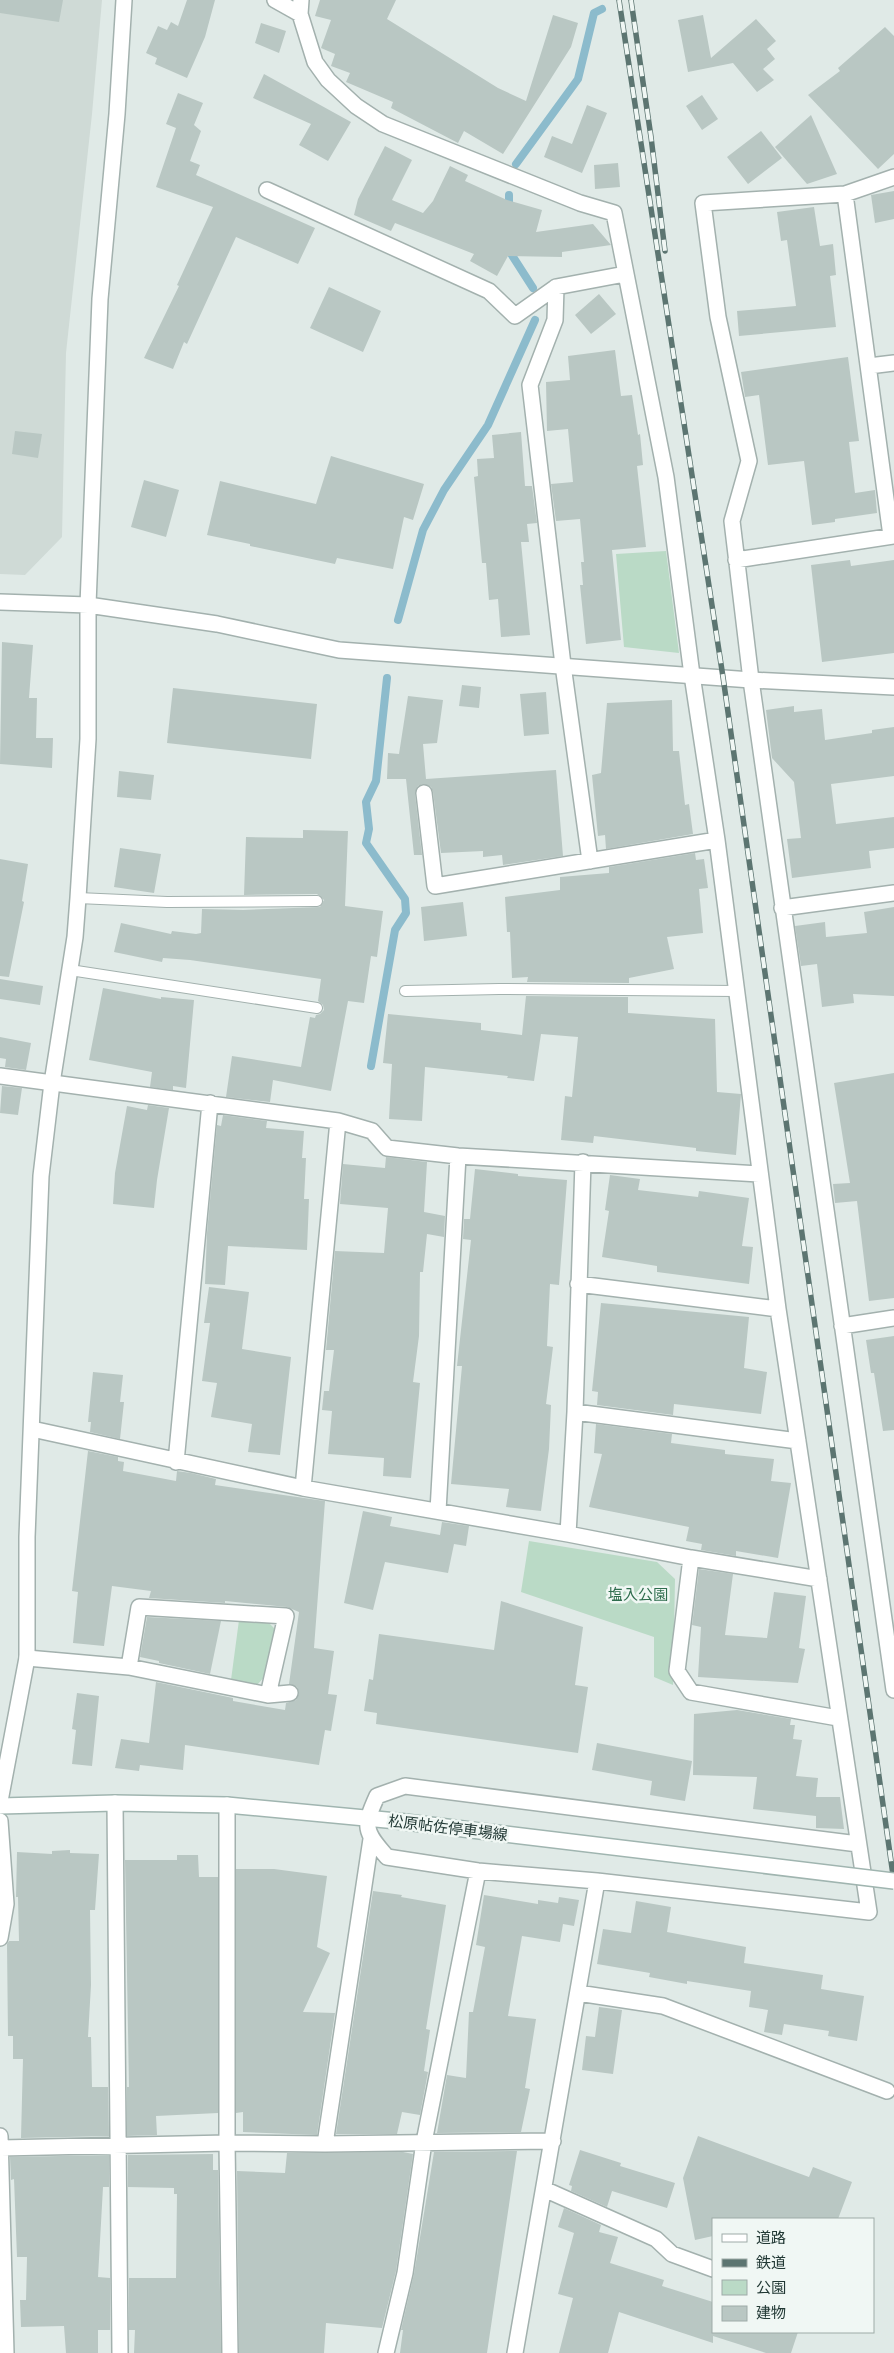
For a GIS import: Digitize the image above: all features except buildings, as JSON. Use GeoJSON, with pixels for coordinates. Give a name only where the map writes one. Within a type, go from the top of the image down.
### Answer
{"type":"FeatureCollection","features":[{"type":"Feature","properties":{"kind":"street"},"geometry":{"type":"LineString","coordinates":[[0,1801],[27,1658],[27,1537],[41,1176],[52,1083],[70,970],[78,898],[88,739],[88,605],[100,299],[117,114],[124,0]]}},
{"type":"Feature","properties":{"kind":"street"},"geometry":{"type":"LineString","coordinates":[[276,0],[301,7],[315,62],[328,80],[356,106],[383,124],[580,203],[614,213],[666,477],[692,675],[717,840],[759,1174],[778,1308],[838,1718],[870,1912],[597,1881],[478,1871],[387,1857],[371,1839]]}},
{"type":"Feature","properties":{"kind":"street"},"geometry":{"type":"LineString","coordinates":[[894,177],[845,194],[703,203],[718,317],[749,460],[732,521],[751,680],[894,1690]]}},
{"type":"Feature","properties":{"kind":"street"},"geometry":{"type":"LineString","coordinates":[[266,190],[490,291],[515,316],[556,287],[625,274]]}},
{"type":"Feature","properties":{"kind":"street"},"geometry":{"type":"LineString","coordinates":[[736,560],[892,536],[845,194]]}},
{"type":"Feature","properties":{"kind":"street"},"geometry":{"type":"LineString","coordinates":[[556,287],[555,320],[530,385],[562,665],[590,861]]}},
{"type":"Feature","properties":{"kind":"street"},"geometry":{"type":"LineString","coordinates":[[869,366],[894,363]]}},
{"type":"Feature","properties":{"kind":"street"},"geometry":{"type":"LineString","coordinates":[[0,602],[88,605],[217,624],[339,650],[751,680],[894,687]]}},
{"type":"Feature","properties":{"kind":"street"},"geometry":{"type":"LineString","coordinates":[[424,793],[435,886],[717,840]]}},
{"type":"Feature","properties":{"kind":"street"},"geometry":{"type":"LineString","coordinates":[[782,908],[894,893]]}},
{"type":"Feature","properties":{"kind":"street"},"geometry":{"type":"LineString","coordinates":[[0,1076],[338,1121],[372,1131],[387,1148],[458,1156],[759,1174]]}},
{"type":"Feature","properties":{"kind":"street"},"geometry":{"type":"LineString","coordinates":[[176,1462],[210,1103]]}},
{"type":"Feature","properties":{"kind":"street"},"geometry":{"type":"LineString","coordinates":[[303,1488],[338,1121]]}},
{"type":"Feature","properties":{"kind":"street"},"geometry":{"type":"LineString","coordinates":[[438,1511],[458,1156]]}},
{"type":"Feature","properties":{"kind":"street"},"geometry":{"type":"LineString","coordinates":[[568,1534],[575,1412],[583,1162]]}},
{"type":"Feature","properties":{"kind":"street"},"geometry":{"type":"LineString","coordinates":[[578,1284],[778,1308]]}},
{"type":"Feature","properties":{"kind":"street"},"geometry":{"type":"LineString","coordinates":[[842,1326],[894,1318]]}},
{"type":"Feature","properties":{"kind":"street"},"geometry":{"type":"LineString","coordinates":[[575,1412],[798,1441]]}},
{"type":"Feature","properties":{"kind":"street"},"geometry":{"type":"LineString","coordinates":[[32,1429],[176,1462],[303,1488],[818,1579]]}},
{"type":"Feature","properties":{"kind":"street"},"geometry":{"type":"LineString","coordinates":[[691,1558],[677,1671],[690,1692],[838,1718]]}},
{"type":"Feature","properties":{"kind":"street"},"geometry":{"type":"LineString","coordinates":[[130,1667],[139,1607],[286,1616],[268,1694]]}},
{"type":"Feature","properties":{"kind":"street"},"geometry":{"type":"LineString","coordinates":[[27,1658],[130,1667],[268,1694],[290,1693]]}},
{"type":"Feature","properties":{"kind":"street"},"geometry":{"type":"LineString","coordinates":[[324,2144],[371,1839],[367,1818],[377,1796],[405,1786],[858,1844]]}},
{"type":"Feature","properties":{"kind":"street"},"geometry":{"type":"LineString","coordinates":[[115,1803],[120,2353]]}},
{"type":"Feature","properties":{"kind":"street","name":"松原帖佐停車場線"},"geometry":{"type":"LineString","coordinates":[[0,1806],[115,1803],[227,1805],[397,1821],[894,1881]]}},
{"type":"Feature","properties":{"kind":"street"},"geometry":{"type":"LineString","coordinates":[[227,1805],[227,2143],[230,2353]]}},
{"type":"Feature","properties":{"kind":"street"},"geometry":{"type":"LineString","coordinates":[[0,1821],[6,1904],[0,1938]]}},
{"type":"Feature","properties":{"kind":"street"},"geometry":{"type":"LineString","coordinates":[[386,2353],[405,2272],[424,2142],[478,1871]]}},
{"type":"Feature","properties":{"kind":"street"},"geometry":{"type":"LineString","coordinates":[[515,2353],[597,1881]]}},
{"type":"Feature","properties":{"kind":"street"},"geometry":{"type":"LineString","coordinates":[[578,1993],[663,2006],[887,2091]]}},
{"type":"Feature","properties":{"kind":"street"},"geometry":{"type":"LineString","coordinates":[[6,2353],[3,2316],[0,2142],[119,2146],[227,2143],[324,2144],[553,2141]]}},
{"type":"Feature","properties":{"kind":"street"},"geometry":{"type":"LineString","coordinates":[[544,2190],[656,2239],[672,2254],[712,2268]]}},
{"type":"Feature","properties":{"kind":"lane"},"geometry":{"type":"LineString","coordinates":[[78,898],[167,902],[318,901]]}},
{"type":"Feature","properties":{"kind":"lane"},"geometry":{"type":"LineString","coordinates":[[70,970],[317,1008]]}},
{"type":"Feature","properties":{"kind":"lane"},"geometry":{"type":"LineString","coordinates":[[405,991],[736,992]]}},
{"type":"Feature","properties":{"kind":"shaded area"},"geometry":{"type":"Polygon","coordinates":[[[0,0],[102,0],[92,114],[66,353],[62,537],[25,575],[0,574],[0,0]]]}},
{"type":"Feature","properties":{"kind":"green space"},"geometry":{"type":"Polygon","coordinates":[[[666,551],[679,653],[624,647],[616,554],[666,551]]]}},
{"type":"Feature","properties":{"kind":"green space","name":"塩入公園"},"geometry":{"type":"Polygon","coordinates":[[[529,1541],[657,1562],[675,1579],[673,1685],[654,1677],[654,1637],[521,1592],[529,1541]]]}},
{"type":"Feature","properties":{"kind":"green space"},"geometry":{"type":"Polygon","coordinates":[[[239,1620],[267,1621],[276,1630],[268,1673],[257,1685],[231,1680],[239,1620]]]}},
{"type":"Feature","properties":{"kind":"waterway"},"geometry":{"type":"LineString","coordinates":[[516,164],[578,79],[594,13],[602,9]]}},
{"type":"Feature","properties":{"kind":"waterway"},"geometry":{"type":"LineString","coordinates":[[509,195],[509,211]]}},
{"type":"Feature","properties":{"kind":"waterway"},"geometry":{"type":"LineString","coordinates":[[508,249],[533,288]]}},
{"type":"Feature","properties":{"kind":"waterway"},"geometry":{"type":"LineString","coordinates":[[398,620],[423,530],[444,490],[488,425],[535,320]]}},
{"type":"Feature","properties":{"kind":"waterway"},"geometry":{"type":"LineString","coordinates":[[371,1066],[395,930],[406,913],[405,899],[366,843],[369,829],[366,802],[376,781],[387,678]]}},
{"type":"Feature","properties":{"kind":"railway"},"geometry":{"type":"LineString","coordinates":[[619,0],[723,677],[894,1882]]}},
{"type":"Feature","properties":{"kind":"railway"},"geometry":{"type":"LineString","coordinates":[[631,0],[665,251]]}}]}
